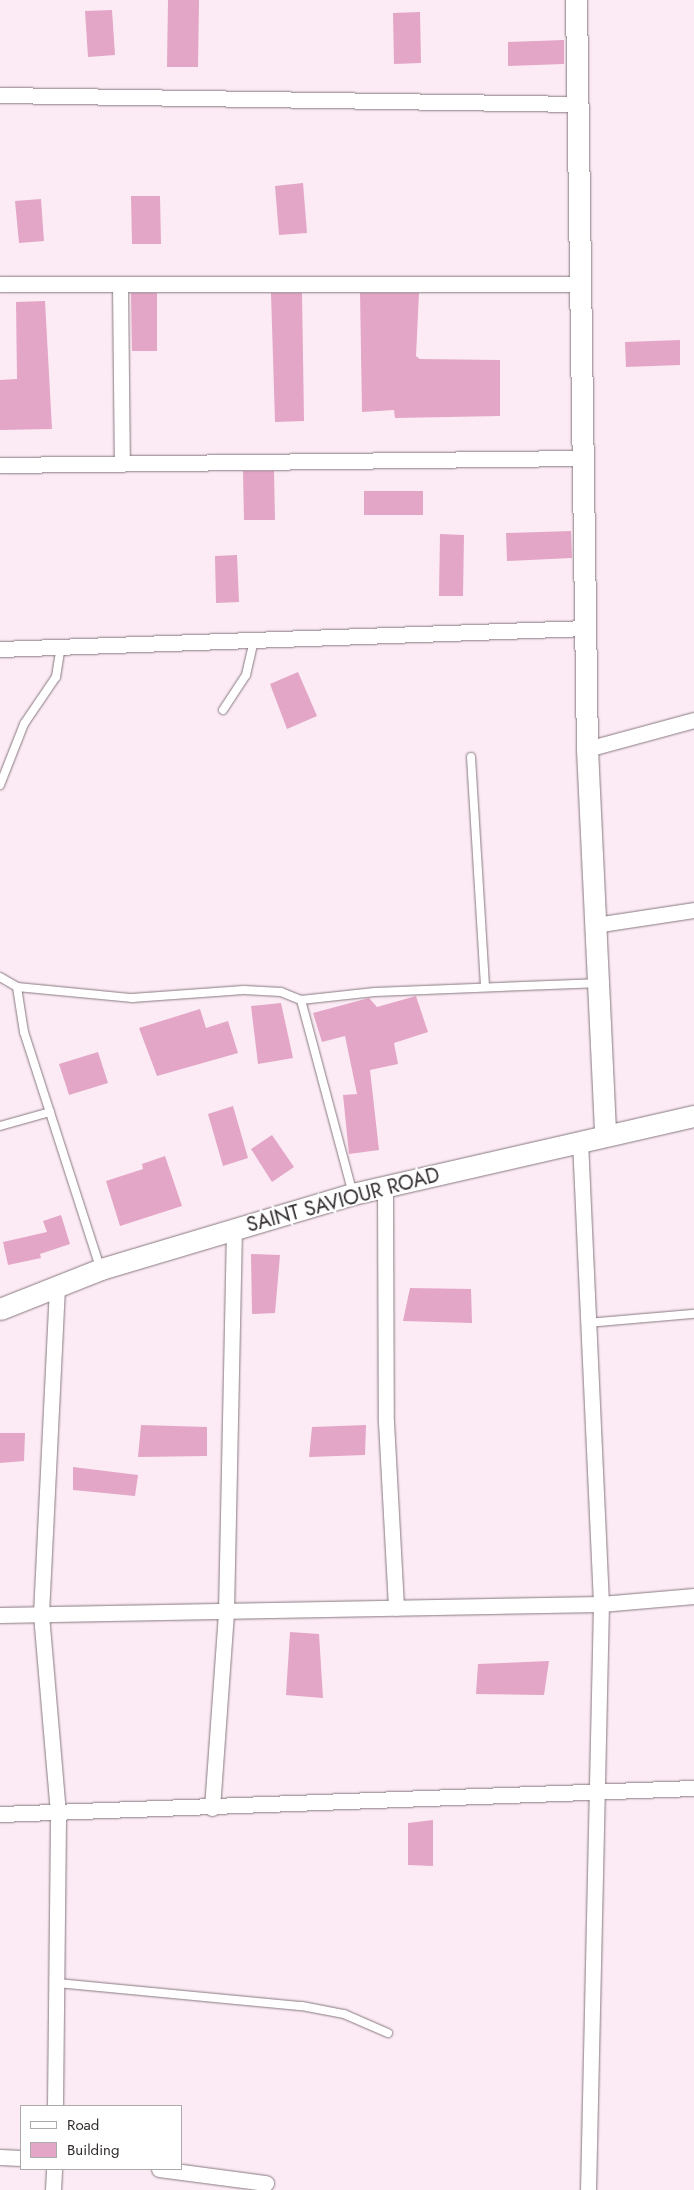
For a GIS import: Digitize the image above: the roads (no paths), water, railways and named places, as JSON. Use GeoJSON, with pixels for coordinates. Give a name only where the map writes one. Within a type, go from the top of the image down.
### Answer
{"type":"FeatureCollection","features":[{"type":"Feature","properties":{"kind":"street"},"geometry":{"type":"LineString","coordinates":[[576,0],[587,749],[605,1135]]}},
{"type":"Feature","properties":{"kind":"street"},"geometry":{"type":"LineString","coordinates":[[0,95],[579,104]]}},
{"type":"Feature","properties":{"kind":"street"},"geometry":{"type":"LineString","coordinates":[[0,284],[579,284]]}},
{"type":"Feature","properties":{"kind":"street"},"geometry":{"type":"LineString","coordinates":[[120,284],[122,464]]}},
{"type":"Feature","properties":{"kind":"street"},"geometry":{"type":"LineString","coordinates":[[0,465],[582,458]]}},
{"type":"Feature","properties":{"kind":"street"},"geometry":{"type":"LineString","coordinates":[[0,649],[586,628]]}},
{"type":"Feature","properties":{"kind":"street"},"geometry":{"type":"LineString","coordinates":[[587,749],[694,720]]}},
{"type":"Feature","properties":{"kind":"street"},"geometry":{"type":"LineString","coordinates":[[595,925],[694,910]]}},
{"type":"Feature","properties":{"kind":"street","name":"SAINT SAVIOUR ROAD"},"geometry":{"type":"LineString","coordinates":[[0,1309],[101,1269],[353,1194],[694,1116]]}},
{"type":"Feature","properties":{"kind":"street"},"geometry":{"type":"LineString","coordinates":[[580,1141],[601,1604],[594,1792],[588,2190]]}},
{"type":"Feature","properties":{"kind":"street"},"geometry":{"type":"LineString","coordinates":[[385,1187],[386,1422],[396,1608]]}},
{"type":"Feature","properties":{"kind":"street"},"geometry":{"type":"LineString","coordinates":[[212,1808],[226,1611],[234,1229]]}},
{"type":"Feature","properties":{"kind":"street"},"geometry":{"type":"LineString","coordinates":[[55,2105],[58,1813],[41,1614],[57,1288]]}},
{"type":"Feature","properties":{"kind":"street"},"geometry":{"type":"LineString","coordinates":[[0,1615],[601,1604],[694,1596]]}},
{"type":"Feature","properties":{"kind":"street"},"geometry":{"type":"LineString","coordinates":[[0,1814],[212,1808],[694,1788]]}},
{"type":"Feature","properties":{"kind":"street"},"geometry":{"type":"LineString","coordinates":[[0,2157],[20,2158]]}},
{"type":"Feature","properties":{"kind":"street"},"geometry":{"type":"LineString","coordinates":[[53,2190],[54,2170]]}},
{"type":"Feature","properties":{"kind":"street"},"geometry":{"type":"LineString","coordinates":[[163,2170],[225,2184],[266,2183]]}},
{"type":"Feature","properties":{"kind":"lane"},"geometry":{"type":"LineString","coordinates":[[223,710],[246,675],[254,640]]}},
{"type":"Feature","properties":{"kind":"lane"},"geometry":{"type":"LineString","coordinates":[[0,785],[24,724],[56,677],[61,647]]}},
{"type":"Feature","properties":{"kind":"lane"},"geometry":{"type":"LineString","coordinates":[[471,757],[485,987]]}},
{"type":"Feature","properties":{"kind":"lane"},"geometry":{"type":"LineString","coordinates":[[0,977],[17,987],[132,998],[244,990],[281,992],[301,1000],[485,987],[597,983]]}},
{"type":"Feature","properties":{"kind":"lane"},"geometry":{"type":"LineString","coordinates":[[17,987],[24,1032],[101,1269]]}},
{"type":"Feature","properties":{"kind":"lane"},"geometry":{"type":"LineString","coordinates":[[301,1000],[353,1194]]}},
{"type":"Feature","properties":{"kind":"lane"},"geometry":{"type":"LineString","coordinates":[[0,1126],[50,1112]]}},
{"type":"Feature","properties":{"kind":"lane"},"geometry":{"type":"LineString","coordinates":[[588,1323],[694,1314]]}},
{"type":"Feature","properties":{"kind":"lane"},"geometry":{"type":"LineString","coordinates":[[57,1983],[302,2006],[344,2014],[388,2033]]}}]}
